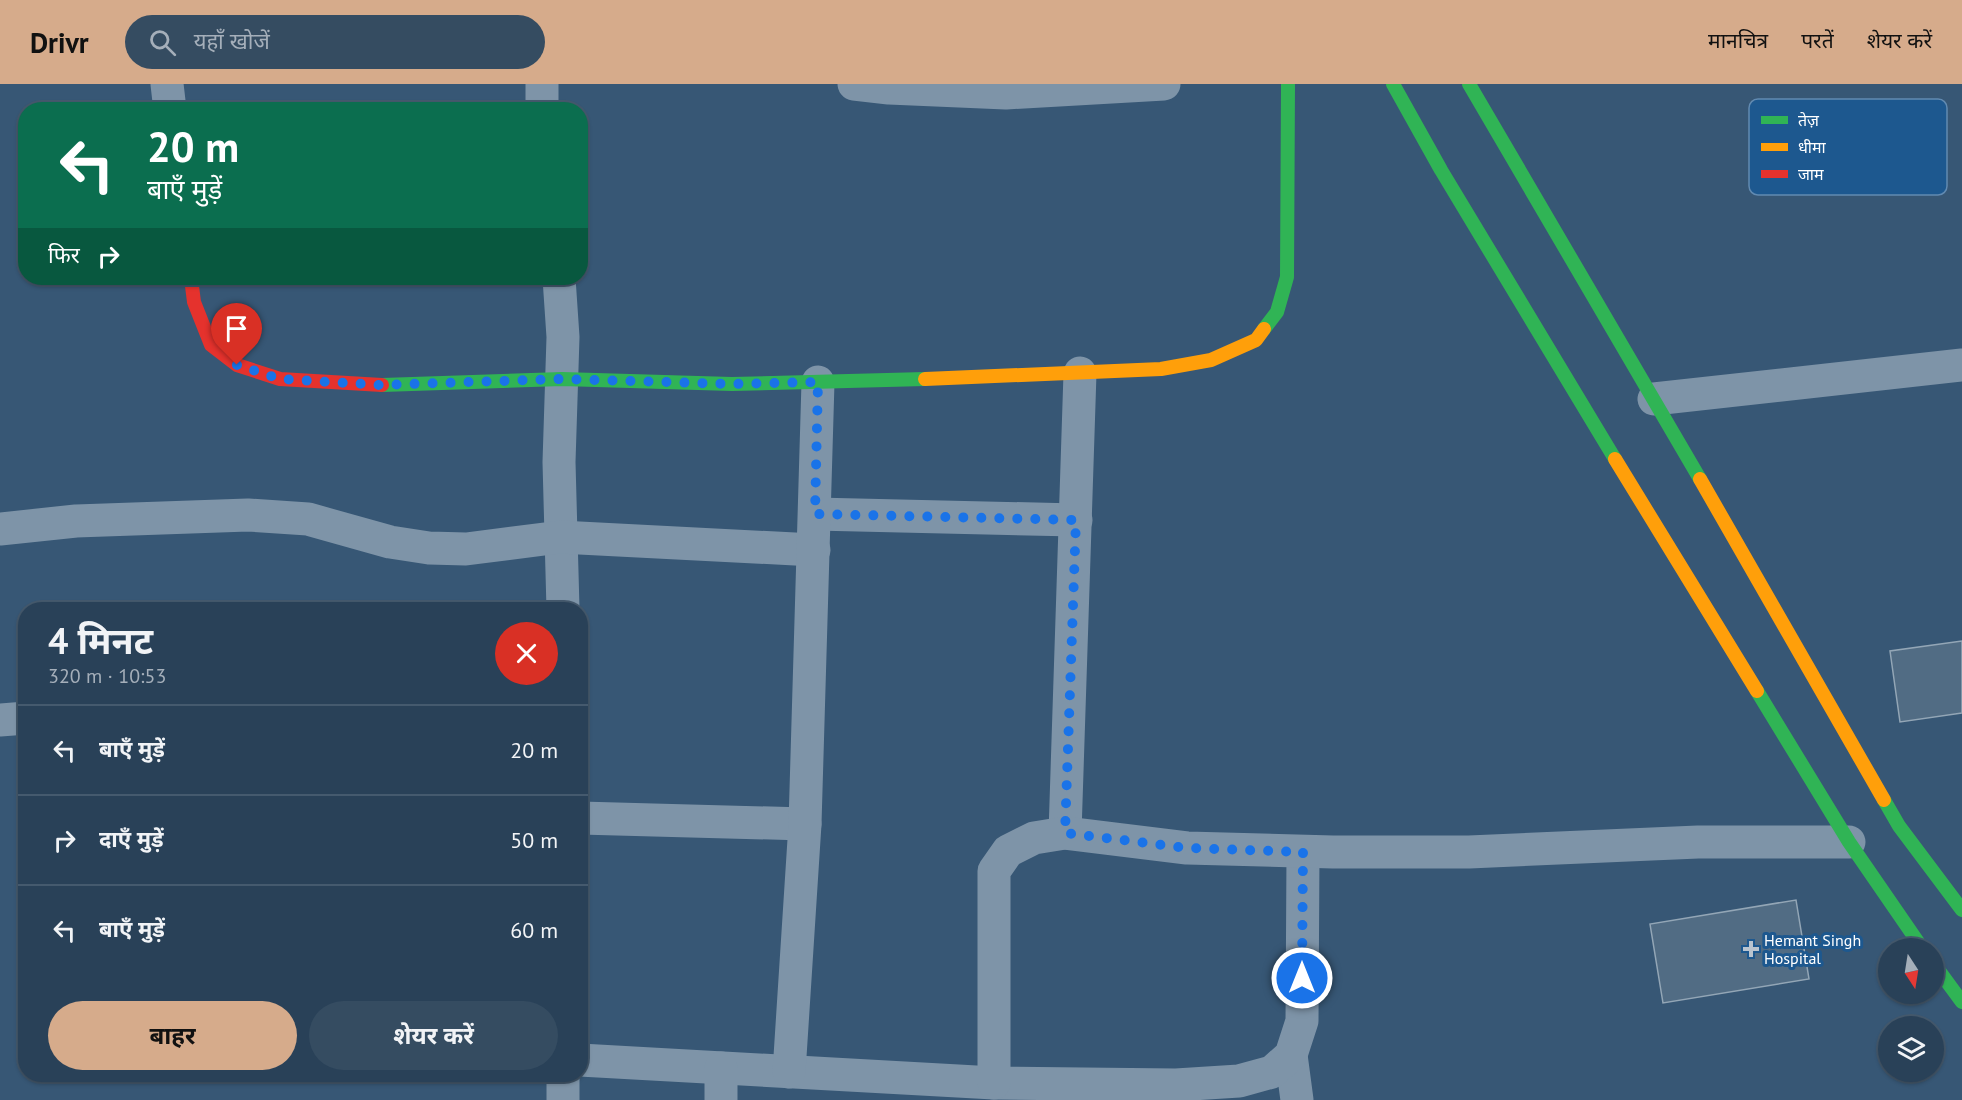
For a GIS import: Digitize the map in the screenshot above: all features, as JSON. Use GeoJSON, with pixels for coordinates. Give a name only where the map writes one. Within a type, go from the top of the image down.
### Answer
{"type":"FeatureCollection","features":[{"type":"Feature","properties":{"kind":"main road"},"geometry":{"type":"LineString","coordinates":[[192,285],[194,302],[211,345],[237,365],[280,379],[380,385],[562,379],[732,384],[1161,369],[1211,360],[1256,340],[1277,312],[1287,276],[1288,84]]}},
{"type":"Feature","properties":{"kind":"main road"},"geometry":{"type":"LineString","coordinates":[[1393,84],[1675,558],[1849,842],[1915,938]]}},
{"type":"Feature","properties":{"kind":"main road"},"geometry":{"type":"LineString","coordinates":[[1468,84],[1654,399],[1899,825],[1962,910]]}},
{"type":"Feature","properties":{"kind":"main road"},"geometry":{"type":"LineString","coordinates":[[1944,978],[1962,1002]]}},
{"type":"Feature","properties":{"kind":"street"},"geometry":{"type":"LineString","coordinates":[[167,84],[169,102]]}},
{"type":"Feature","properties":{"kind":"street"},"geometry":{"type":"LineString","coordinates":[[542,84],[542,102]]}},
{"type":"Feature","properties":{"kind":"street"},"geometry":{"type":"LineString","coordinates":[[854,84],[889,88],[1006,93],[1164,84]]}},
{"type":"Feature","properties":{"kind":"street"},"geometry":{"type":"LineString","coordinates":[[560,285],[563,336],[559,462],[563,602]]}},
{"type":"Feature","properties":{"kind":"street"},"geometry":{"type":"LineString","coordinates":[[1654,399],[1962,365]]}},
{"type":"Feature","properties":{"kind":"street"},"geometry":{"type":"LineString","coordinates":[[1065,833],[1080,373]]}},
{"type":"Feature","properties":{"kind":"street"},"geometry":{"type":"LineString","coordinates":[[789,1072],[805,824],[818,382]]}},
{"type":"Feature","properties":{"kind":"street"},"geometry":{"type":"LineString","coordinates":[[815,514],[1076,520]]}},
{"type":"Feature","properties":{"kind":"street"},"geometry":{"type":"LineString","coordinates":[[0,529],[76,521],[248,515],[308,519],[390,542],[429,548],[466,549],[560,537],[814,549]]}},
{"type":"Feature","properties":{"kind":"street"},"geometry":{"type":"LineString","coordinates":[[0,720],[18,719]]}},
{"type":"Feature","properties":{"kind":"street"},"geometry":{"type":"LineString","coordinates":[[588,818],[805,824]]}},
{"type":"Feature","properties":{"kind":"street"},"geometry":{"type":"LineString","coordinates":[[994,1083],[994,871],[1008,851],[1034,838],[1065,833],[1187,848],[1303,852],[1469,852],[1698,842],[1849,842]]}},
{"type":"Feature","properties":{"kind":"street"},"geometry":{"type":"LineString","coordinates":[[1297,1100],[1291,1055],[1302,1021],[1303,852]]}},
{"type":"Feature","properties":{"kind":"street"},"geometry":{"type":"LineString","coordinates":[[588,1060],[789,1072],[845,1088],[994,1083],[1176,1085],[1239,1081],[1272,1072],[1291,1055]]}},
{"type":"Feature","properties":{"kind":"street"},"geometry":{"type":"LineString","coordinates":[[721,1068],[721,1100]]}},
{"type":"Feature","properties":{"kind":"street"},"geometry":{"type":"LineString","coordinates":[[563,1082],[563,1100]]}},
{"type":"Feature","properties":{"kind":"building"},"geometry":{"type":"Polygon","coordinates":[[[1962,641],[1962,713],[1900,722],[1890,651],[1962,641]]]}},
{"type":"Feature","properties":{"kind":"building"},"geometry":{"type":"Polygon","coordinates":[[[1796,900],[1809,979],[1663,1003],[1650,924],[1796,900]]]}},
{"type":"Feature","properties":{"kind":"traffic: fast"},"geometry":{"type":"LineString","coordinates":[[1264,329],[1277,312],[1287,277],[1288,84]]}},
{"type":"Feature","properties":{"kind":"traffic: fast"},"geometry":{"type":"LineString","coordinates":[[1393,84],[1441,170],[1615,459]]}},
{"type":"Feature","properties":{"kind":"traffic: fast"},"geometry":{"type":"LineString","coordinates":[[1469,84],[1700,479]]}},
{"type":"Feature","properties":{"kind":"traffic: fast"},"geometry":{"type":"LineString","coordinates":[[382,385],[562,379],[732,384],[925,379]]}},
{"type":"Feature","properties":{"kind":"traffic: fast"},"geometry":{"type":"LineString","coordinates":[[1757,691],[1849,842],[1915,938]]}},
{"type":"Feature","properties":{"kind":"traffic: fast"},"geometry":{"type":"LineString","coordinates":[[1884,800],[1899,826],[1962,910]]}},
{"type":"Feature","properties":{"kind":"traffic: fast"},"geometry":{"type":"LineString","coordinates":[[1944,978],[1962,1002]]}},
{"type":"Feature","properties":{"kind":"traffic: slow"},"geometry":{"type":"LineString","coordinates":[[925,379],[1161,369],[1211,360],[1256,340],[1264,329]]}},
{"type":"Feature","properties":{"kind":"traffic: slow"},"geometry":{"type":"LineString","coordinates":[[1615,459],[1757,691]]}},
{"type":"Feature","properties":{"kind":"traffic: slow"},"geometry":{"type":"LineString","coordinates":[[1700,479],[1884,800]]}},
{"type":"Feature","properties":{"kind":"traffic: jam"},"geometry":{"type":"LineString","coordinates":[[192,285],[194,302],[211,345],[237,365],[280,379],[382,385]]}},
{"type":"Feature","properties":{"kind":"place","name":"Hemant Singh Hospital"},"geometry":{"type":"Point","coordinates":[1751,949]}},
{"type":"Feature","properties":{"kind":"route"},"geometry":{"type":"LineString","coordinates":[[237,365],[280,379],[380,385],[562,379],[732,384],[818,382],[815,514],[1076,520],[1065,833],[1187,848],[1303,852],[1302,978]]}}]}
